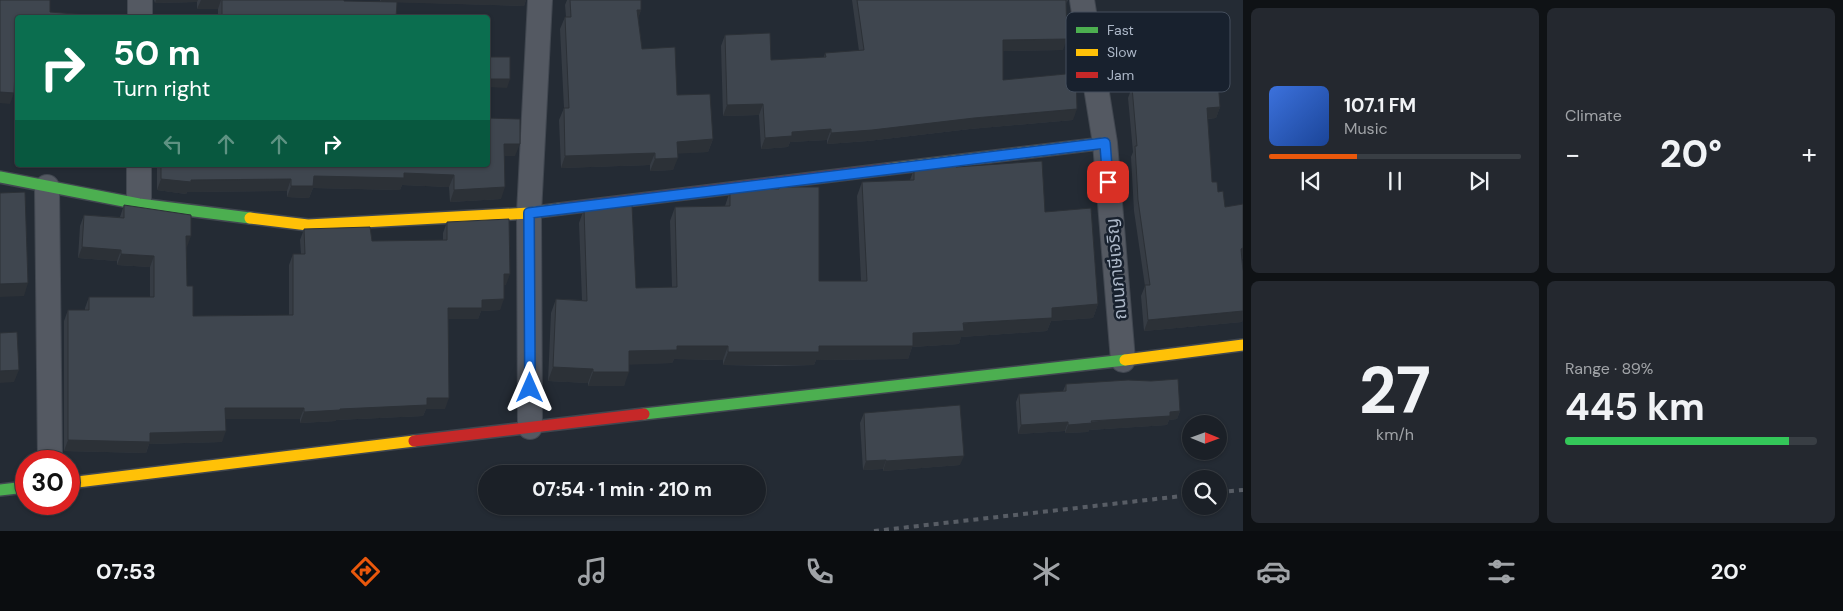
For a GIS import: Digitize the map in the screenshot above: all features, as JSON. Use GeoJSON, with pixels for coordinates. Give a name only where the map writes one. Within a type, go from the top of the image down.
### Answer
{"type":"FeatureCollection","features":[{"type":"Feature","properties":{"kind":"street"},"geometry":{"type":"LineString","coordinates":[[140,0],[140,15]]}},
{"type":"Feature","properties":{"kind":"street"},"geometry":{"type":"LineString","coordinates":[[530,427],[529,213],[540,0]]}},
{"type":"Feature","properties":{"kind":"street","name":"ถนนภาษีเจริญ"},"geometry":{"type":"LineString","coordinates":[[1097,92],[1105,143],[1123,360]]}},
{"type":"Feature","properties":{"kind":"street"},"geometry":{"type":"LineString","coordinates":[[0,177],[139,204],[308,225],[529,213],[1105,143]]}},
{"type":"Feature","properties":{"kind":"street"},"geometry":{"type":"LineString","coordinates":[[139,167],[139,204]]}},
{"type":"Feature","properties":{"kind":"street"},"geometry":{"type":"LineString","coordinates":[[47,187],[50,450]]}},
{"type":"Feature","properties":{"kind":"street"},"geometry":{"type":"LineString","coordinates":[[80,482],[530,427],[1243,345]]}},
{"type":"Feature","properties":{"kind":"street"},"geometry":{"type":"LineString","coordinates":[[0,490],[15,488]]}},
{"type":"Feature","properties":{"kind":"building"},"geometry":{"type":"Polygon","coordinates":[[[0,0],[50,0],[50,12],[88,15],[15,15],[14,93],[0,92],[0,0]]]}},
{"type":"Feature","properties":{"kind":"building"},"geometry":{"type":"Polygon","coordinates":[[[222,0],[397,2],[396,15],[222,15],[222,0]]]}},
{"type":"Feature","properties":{"kind":"building"},"geometry":{"type":"Polygon","coordinates":[[[570,0],[641,0],[641,10],[637,10],[642,49],[675,47],[677,95],[710,94],[713,139],[677,142],[678,158],[655,159],[655,153],[565,156],[564,108],[569,108],[565,17],[571,17],[570,0]]]}},
{"type":"Feature","properties":{"kind":"building"},"geometry":{"type":"Polygon","coordinates":[[[857,0],[1066,0],[1066,39],[1003,40],[1003,80],[1066,74],[1066,92],[1077,92],[1077,109],[974,118],[872,130],[831,133],[831,129],[792,132],[792,136],[765,138],[763,104],[727,105],[725,35],[770,33],[771,60],[826,57],[825,53],[864,50],[857,0]]]}},
{"type":"Feature","properties":{"kind":"building"},"geometry":{"type":"Polygon","coordinates":[[[490,57],[510,57],[510,79],[490,79],[490,57]]]}},
{"type":"Feature","properties":{"kind":"building"},"geometry":{"type":"Polygon","coordinates":[[[1132,92],[1219,92],[1220,107],[1207,108],[1212,182],[1217,182],[1218,192],[1223,191],[1225,207],[1243,204],[1243,248],[1241,249],[1243,311],[1148,320],[1145,285],[1150,285],[1138,200],[1135,146],[1137,146],[1132,92]]]}},
{"type":"Feature","properties":{"kind":"building"},"geometry":{"type":"Polygon","coordinates":[[[490,118],[520,119],[520,144],[504,144],[505,187],[454,190],[454,175],[404,173],[404,178],[314,176],[313,186],[291,186],[291,179],[191,180],[191,182],[161,179],[161,167],[490,167],[490,118]]]}},
{"type":"Feature","properties":{"kind":"building"},"geometry":{"type":"Polygon","coordinates":[[[1042,161],[1045,212],[1091,208],[1098,304],[1052,308],[1052,318],[963,323],[964,331],[913,333],[913,346],[819,346],[819,352],[728,352],[728,346],[677,346],[677,350],[629,351],[629,372],[593,372],[593,369],[553,367],[556,299],[587,301],[584,209],[632,205],[636,288],[677,287],[675,207],[730,206],[730,191],[754,188],[819,187],[819,281],[867,281],[862,182],[914,180],[914,169],[955,164],[956,167],[1042,161]]]}},
{"type":"Feature","properties":{"kind":"building"},"geometry":{"type":"Polygon","coordinates":[[[25,192],[28,283],[0,284],[0,193],[25,192]]]}},
{"type":"Feature","properties":{"kind":"building"},"geometry":{"type":"Polygon","coordinates":[[[124,205],[191,215],[191,236],[186,236],[187,286],[193,286],[193,316],[293,315],[293,254],[305,254],[304,229],[370,227],[372,241],[447,240],[447,222],[509,219],[510,274],[504,274],[504,299],[482,300],[482,308],[448,308],[449,398],[427,398],[427,405],[304,412],[304,408],[225,408],[226,431],[150,433],[150,442],[68,440],[68,310],[89,310],[89,297],[154,297],[154,256],[121,254],[121,250],[82,247],[84,215],[124,218],[124,205]]]}},
{"type":"Feature","properties":{"kind":"building"},"geometry":{"type":"Polygon","coordinates":[[[17,332],[19,370],[0,371],[0,333],[17,332]]]}},
{"type":"Feature","properties":{"kind":"building"},"geometry":{"type":"Polygon","coordinates":[[[1178,379],[1180,411],[1170,412],[1170,416],[1091,421],[1092,423],[1068,425],[1068,422],[1021,425],[1019,394],[1066,391],[1066,384],[1178,379]]]}},
{"type":"Feature","properties":{"kind":"building"},"geometry":{"type":"Polygon","coordinates":[[[960,405],[964,456],[866,461],[864,413],[960,405]]]}},
{"type":"Feature","properties":{"kind":"railway"},"geometry":{"type":"LineString","coordinates":[[1227,491],[1243,490]]}},
{"type":"Feature","properties":{"kind":"railway"},"geometry":{"type":"LineString","coordinates":[[874,531],[1182,496]]}},
{"type":"Feature","properties":{"kind":"traffic: fast"},"geometry":{"type":"LineString","coordinates":[[0,177],[139,204],[250,218]]}},
{"type":"Feature","properties":{"kind":"traffic: fast"},"geometry":{"type":"LineString","coordinates":[[644,414],[1125,360]]}},
{"type":"Feature","properties":{"kind":"traffic: fast"},"geometry":{"type":"LineString","coordinates":[[0,490],[15,488]]}},
{"type":"Feature","properties":{"kind":"traffic: slow"},"geometry":{"type":"LineString","coordinates":[[888,169],[1105,143]]}},
{"type":"Feature","properties":{"kind":"traffic: slow"},"geometry":{"type":"LineString","coordinates":[[250,218],[308,225],[529,213],[560,209]]}},
{"type":"Feature","properties":{"kind":"traffic: slow"},"geometry":{"type":"LineString","coordinates":[[1125,360],[1243,345]]}},
{"type":"Feature","properties":{"kind":"traffic: slow"},"geometry":{"type":"LineString","coordinates":[[80,482],[414,441]]}},
{"type":"Feature","properties":{"kind":"traffic: jam"},"geometry":{"type":"LineString","coordinates":[[560,209],[888,169]]}},
{"type":"Feature","properties":{"kind":"traffic: jam"},"geometry":{"type":"LineString","coordinates":[[414,441],[644,414]]}},
{"type":"Feature","properties":{"kind":"route"},"geometry":{"type":"LineString","coordinates":[[530,388],[529,213],[1105,143],[1108,182]]}}]}
